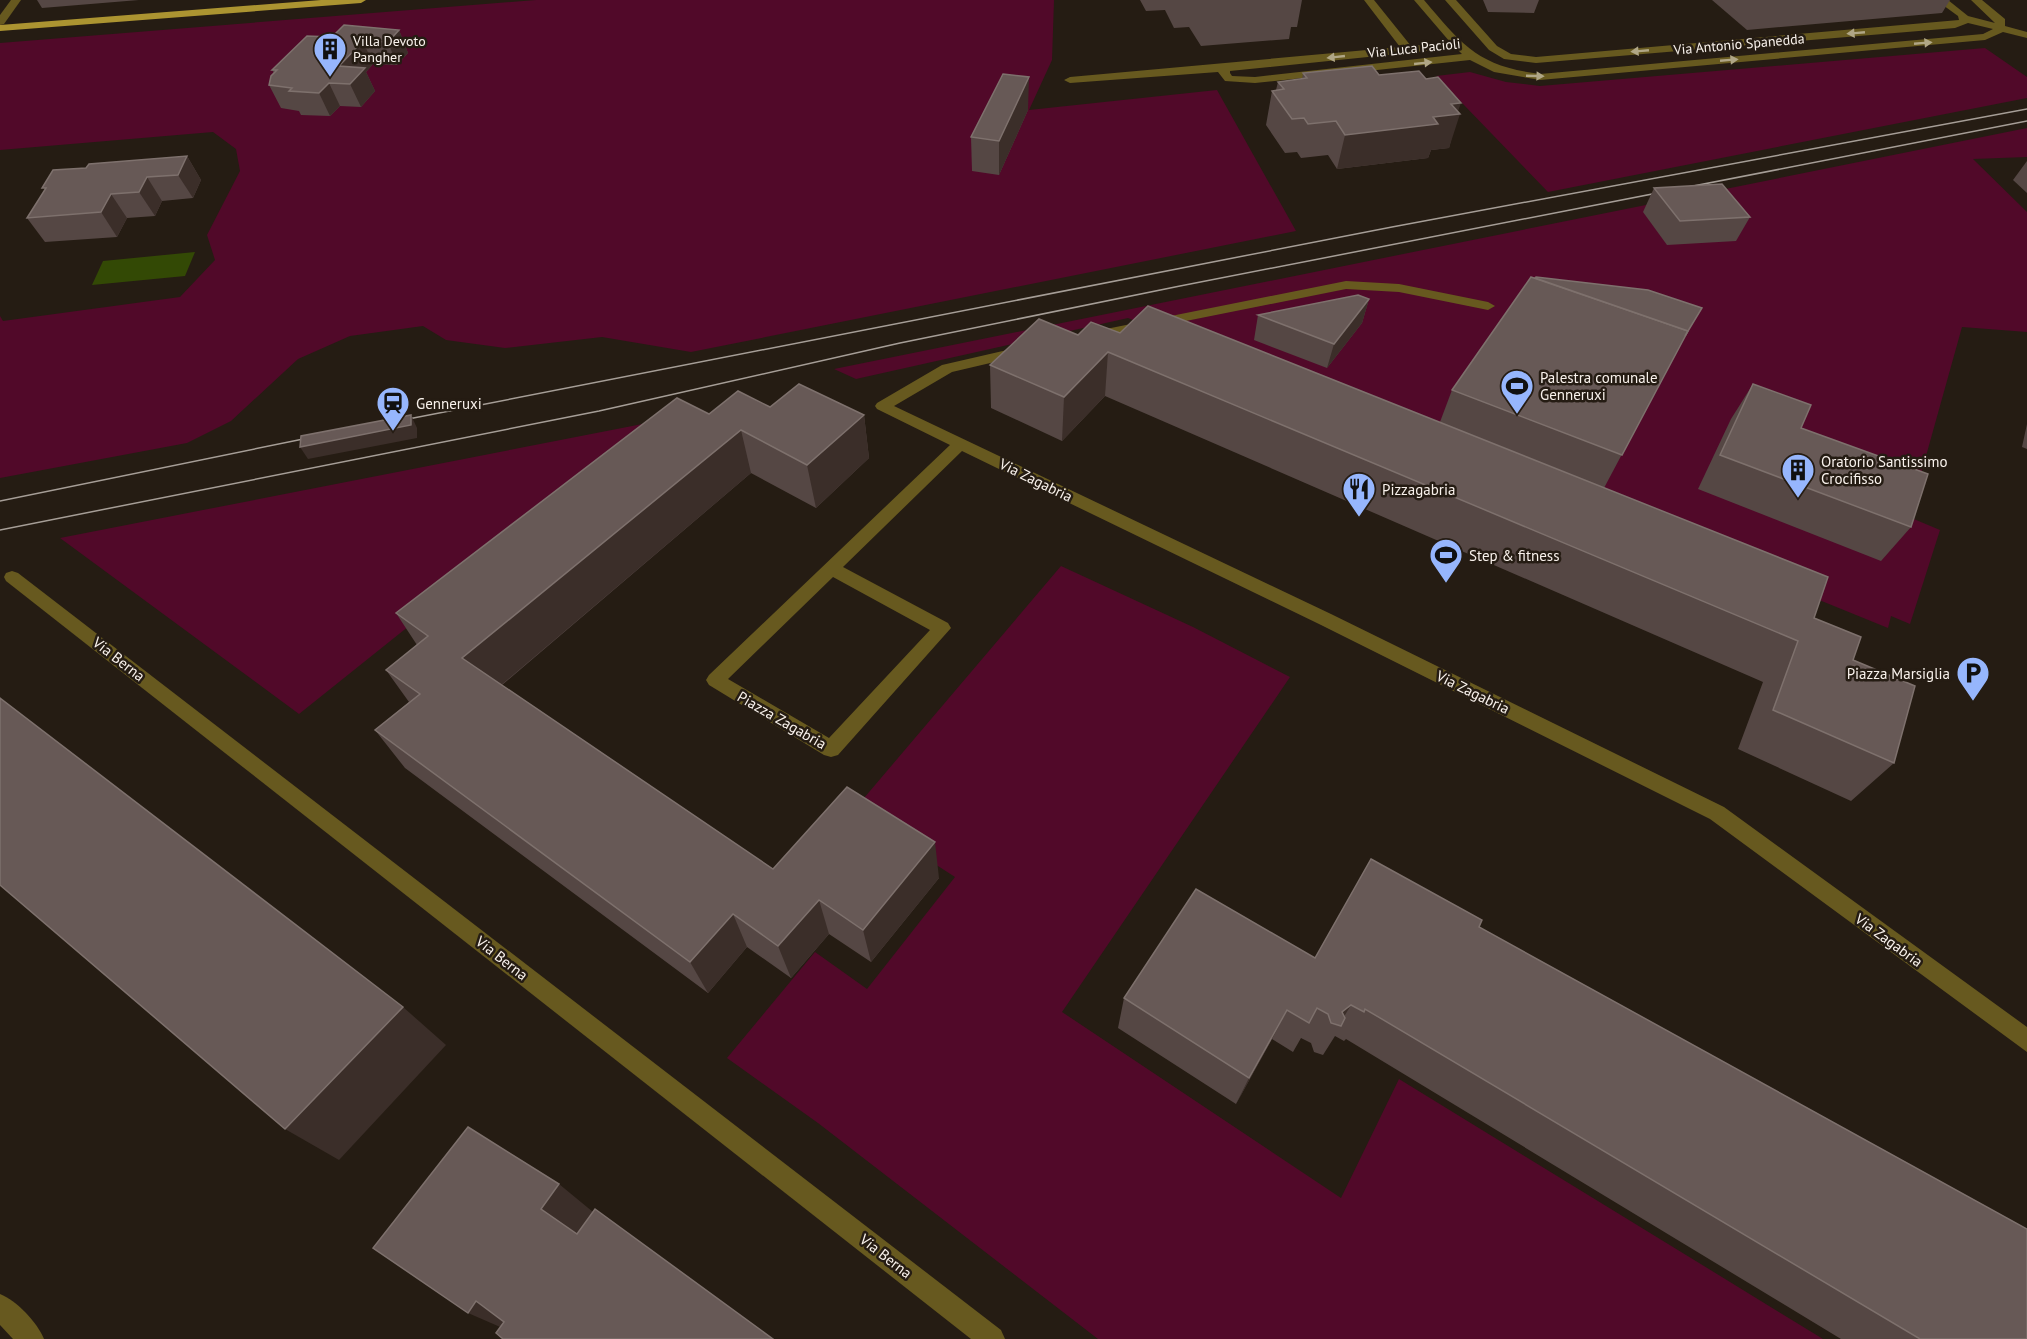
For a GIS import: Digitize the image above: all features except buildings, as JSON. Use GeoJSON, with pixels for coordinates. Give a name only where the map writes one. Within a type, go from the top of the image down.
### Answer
{"type":"FeatureCollection","features":[{"type":"Feature","properties":{"kind":"main road"},"geometry":{"type":"LineString","coordinates":[[0,28],[361,0]]}},
{"type":"Feature","properties":{"kind":"street"},"geometry":{"type":"LineString","coordinates":[[0,22],[16,0]]}},
{"type":"Feature","properties":{"kind":"street","name":"Via Luca Pacioli"},"geometry":{"type":"LineString","coordinates":[[1369,0],[1408,50]]}},
{"type":"Feature","properties":{"kind":"street","name":"Via Luca Pacioli"},"geometry":{"type":"LineString","coordinates":[[1419,0],[1457,45],[1475,60]]}},
{"type":"Feature","properties":{"kind":"street","name":"Via Luca Pacioli"},"geometry":{"type":"LineString","coordinates":[[1450,0],[1503,54]]}},
{"type":"Feature","properties":{"kind":"street"},"geometry":{"type":"LineString","coordinates":[[1941,0],[1964,18],[2027,35]]}},
{"type":"Feature","properties":{"kind":"street"},"geometry":{"type":"LineString","coordinates":[[1976,0],[2001,21],[1999,27]]}},
{"type":"Feature","properties":{"kind":"street","name":"Via Antonio Spanedda"},"geometry":{"type":"LineString","coordinates":[[1475,60],[1503,54],[1536,60],[1955,25],[1964,21],[1964,18]]}},
{"type":"Feature","properties":{"kind":"street","name":"Via Antonio Spanedda"},"geometry":{"type":"LineString","coordinates":[[1475,60],[1513,75],[1540,77],[1985,37],[1999,30],[1999,27]]}},
{"type":"Feature","properties":{"kind":"street"},"geometry":{"type":"LineString","coordinates":[[1748,42],[1765,57]]}},
{"type":"Feature","properties":{"kind":"street","name":"Via Luca Pacioli"},"geometry":{"type":"LineString","coordinates":[[1070,80],[1224,68],[1457,45]]}},
{"type":"Feature","properties":{"kind":"street","name":"Via Luca Pacioli"},"geometry":{"type":"LineString","coordinates":[[1224,68],[1224,74],[1229,79],[1256,80],[1475,60]]}},
{"type":"Feature","properties":{"kind":"street"},"geometry":{"type":"LineString","coordinates":[[1073,340],[1346,285],[1399,288],[1488,306]]}},
{"type":"Feature","properties":{"kind":"street","name":"Via Zagabria"},"geometry":{"type":"LineString","coordinates":[[1039,347],[946,368],[882,406],[1717,813],[2027,1041]]}},
{"type":"Feature","properties":{"kind":"street","name":"Piazza Zagabria"},"geometry":{"type":"LineString","coordinates":[[831,568],[942,628],[831,749],[716,680],[831,568],[961,443]]}},
{"type":"Feature","properties":{"kind":"street","name":"Via Berna"},"geometry":{"type":"LineString","coordinates":[[12,576],[992,1339]]}},
{"type":"Feature","properties":{"kind":"street"},"geometry":{"type":"LineString","coordinates":[[0,1307],[31,1339]]}},
{"type":"Feature","properties":{"kind":"shaded area"},"geometry":{"type":"Polygon","coordinates":[[[536,0],[1054,0],[1052,60],[1029,110],[1217,90],[1296,231],[691,352],[602,337],[505,348],[446,340],[423,326],[350,336],[298,359],[231,421],[187,443],[0,478],[0,316],[3,321],[180,297],[215,260],[207,235],[240,171],[236,149],[213,132],[0,150],[0,43],[536,0]]]}},
{"type":"Feature","properties":{"kind":"shaded area"},"geometry":{"type":"Polygon","coordinates":[[[1985,48],[2027,77],[2027,98],[1548,192],[1436,76],[1470,72],[1506,82],[1540,86],[1985,48]]]}},
{"type":"Feature","properties":{"kind":"shaded area"},"geometry":{"type":"Polygon","coordinates":[[[2027,128],[2027,157],[1973,159],[2027,212],[2027,332],[1962,327],[1909,517],[1940,530],[1910,624],[1891,616],[1888,628],[1128,318],[856,379],[834,369],[2027,128]]]}},
{"type":"Feature","properties":{"kind":"shaded area"},"geometry":{"type":"Polygon","coordinates":[[[195,252],[185,276],[92,285],[103,261],[195,252]]]}},
{"type":"Feature","properties":{"kind":"shaded area"},"geometry":{"type":"Polygon","coordinates":[[[668,419],[299,714],[60,538],[668,419]]]}},
{"type":"Feature","properties":{"kind":"shaded area"},"geometry":{"type":"Polygon","coordinates":[[[1061,566],[1193,627],[1290,677],[1062,1012],[1341,1198],[1399,1079],[1823,1339],[1098,1339],[818,1123],[727,1058],[815,952],[867,989],[955,877],[853,811],[1061,566]]]}},
{"type":"Feature","properties":{"kind":"tram line"},"geometry":{"type":"LineString","coordinates":[[398,421],[1392,227],[2027,109]]}},
{"type":"Feature","properties":{"kind":"tram line"},"geometry":{"type":"LineString","coordinates":[[0,530],[599,411],[900,343],[1180,286],[2027,121]]}},
{"type":"Feature","properties":{"kind":"tram line"},"geometry":{"type":"LineString","coordinates":[[0,501],[318,436]]}},
{"type":"Feature","properties":{"kind":"place","name":"Villa Devoto Pangher"},"geometry":{"type":"Point","coordinates":[330,78]}},
{"type":"Feature","properties":{"kind":"place","name":"Palestra comunale Genneruxi"},"geometry":{"type":"Point","coordinates":[1517,415]}},
{"type":"Feature","properties":{"kind":"place","name":"Genneruxi"},"geometry":{"type":"Point","coordinates":[393,432]}},
{"type":"Feature","properties":{"kind":"place","name":"Oratorio Santissimo Crocifisso"},"geometry":{"type":"Point","coordinates":[1798,499]}},
{"type":"Feature","properties":{"kind":"place","name":"Pizzagabria"},"geometry":{"type":"Point","coordinates":[1359,518]}},
{"type":"Feature","properties":{"kind":"place","name":"Step & fitness"},"geometry":{"type":"Point","coordinates":[1446,584]}},
{"type":"Feature","properties":{"kind":"place","name":"Piazza Marsiglia"},"geometry":{"type":"Point","coordinates":[1973,702]}}]}
